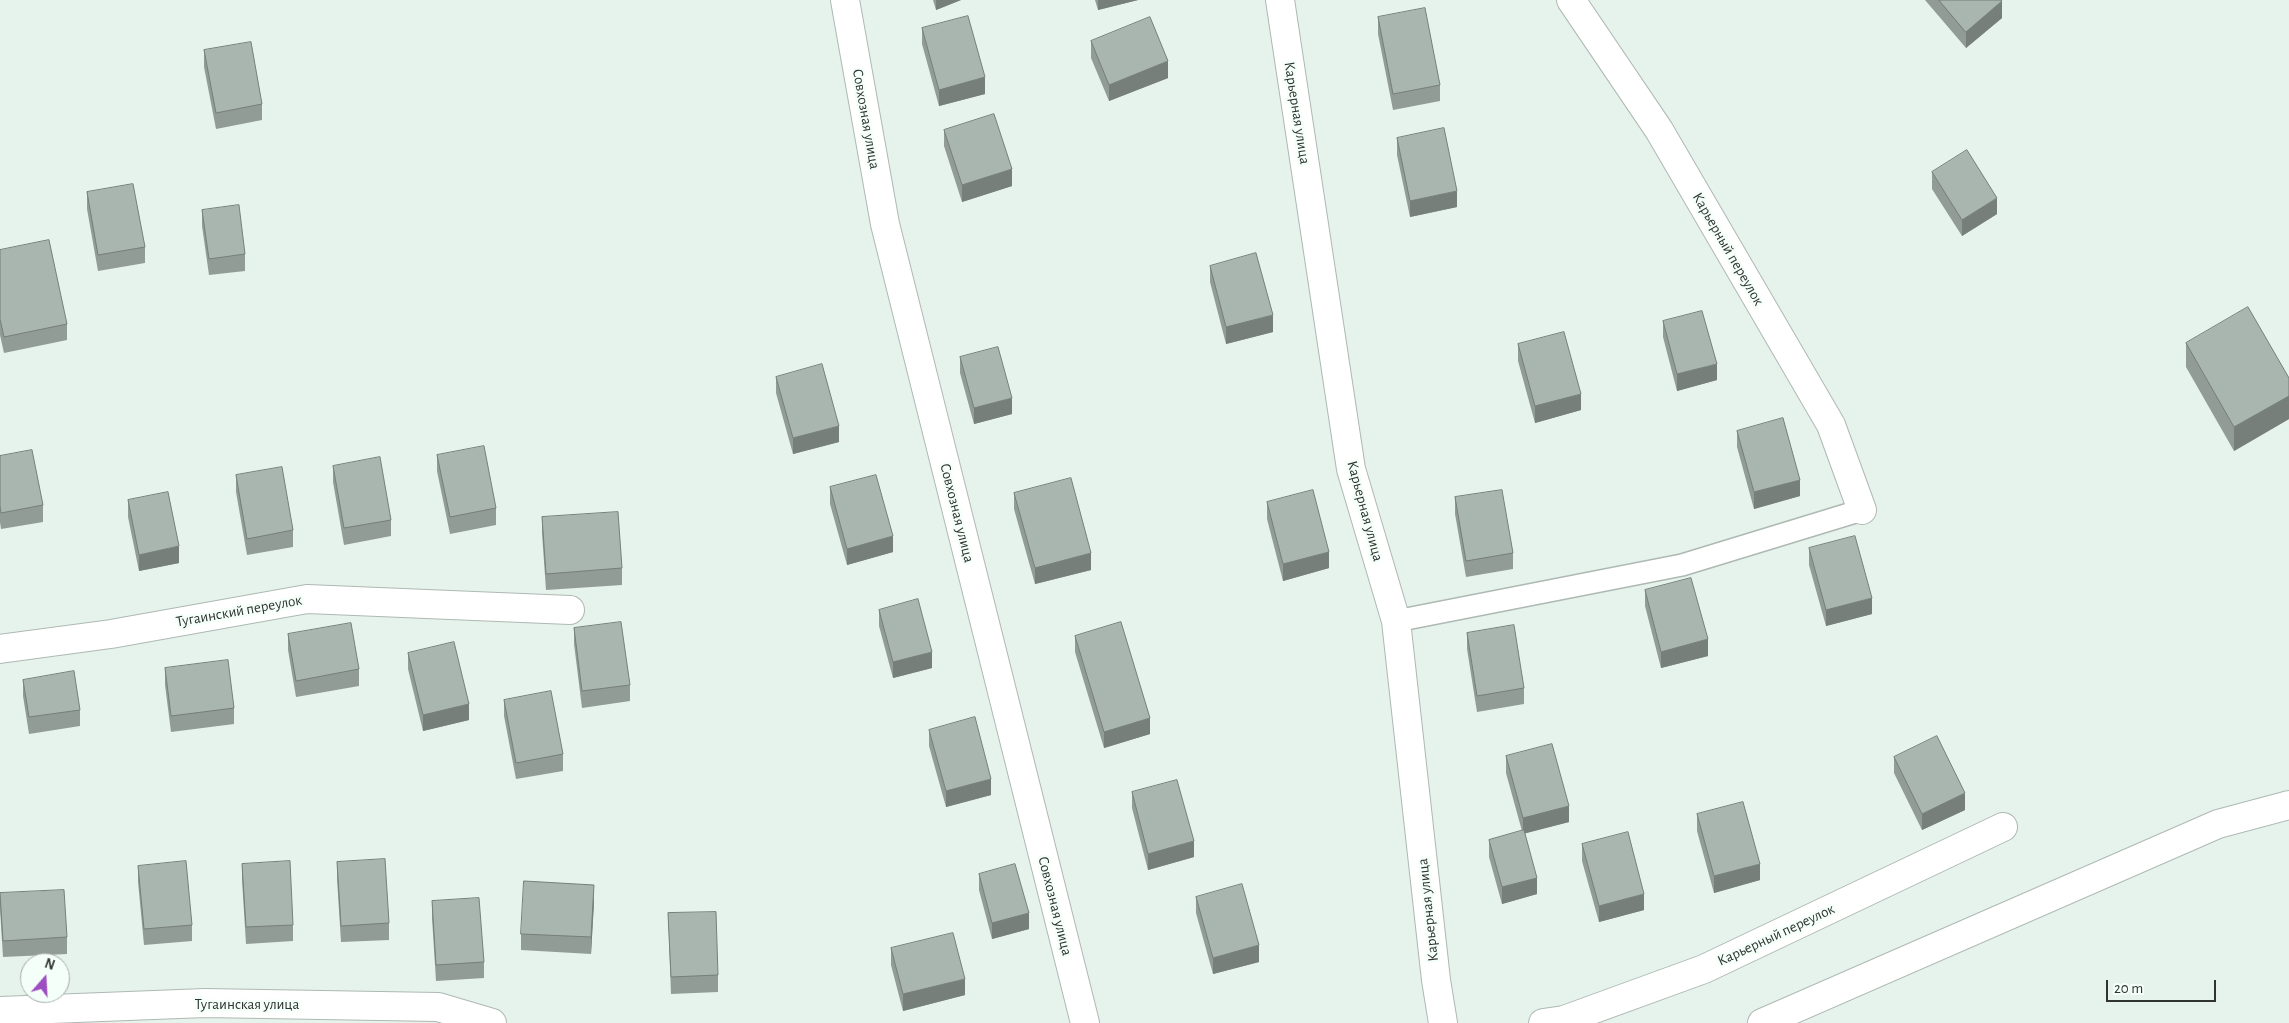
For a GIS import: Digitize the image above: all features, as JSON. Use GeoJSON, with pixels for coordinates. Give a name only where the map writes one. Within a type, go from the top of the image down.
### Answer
{"type":"FeatureCollection","features":[{"type":"Feature","properties":{"kind":"street","name":"Совхозная улица"},"geometry":{"type":"LineString","coordinates":[[845,0],[885,224],[1085,1023]]}},
{"type":"Feature","properties":{"kind":"street","name":"Карьерная улица"},"geometry":{"type":"LineString","coordinates":[[1280,0],[1351,469],[1396,621],[1436,980],[1443,1023]]}},
{"type":"Feature","properties":{"kind":"street","name":"Карьерный переулок"},"geometry":{"type":"LineString","coordinates":[[1571,0],[1659,130],[1831,425],[1862,510]]}},
{"type":"Feature","properties":{"kind":"street","name":"Тугаинский переулок"},"geometry":{"type":"LineString","coordinates":[[0,649],[111,634],[307,599],[570,610]]}},
{"type":"Feature","properties":{"kind":"street"},"geometry":{"type":"LineString","coordinates":[[1762,1023],[2218,824],[2289,805]]}},
{"type":"Feature","properties":{"kind":"street","name":"Карьерный переулок"},"geometry":{"type":"LineString","coordinates":[[1542,1023],[1564,1020],[1704,969],[2003,827]]}},
{"type":"Feature","properties":{"kind":"street","name":"Тугаинская улица"},"geometry":{"type":"LineString","coordinates":[[0,1011],[205,1003],[438,1007],[492,1023]]}},
{"type":"Feature","properties":{"kind":"lane"},"geometry":{"type":"LineString","coordinates":[[1396,621],[1682,565],[1862,510]]}},
{"type":"Feature","properties":{"kind":"building"},"geometry":{"type":"Polygon","coordinates":[[[1939,0],[2001,0],[2002,1],[1966,32],[1939,0]]]}},
{"type":"Feature","properties":{"kind":"building"},"geometry":{"type":"Polygon","coordinates":[[[1425,8],[1440,85],[1393,94],[1378,17],[1425,8]]]}},
{"type":"Feature","properties":{"kind":"building"},"geometry":{"type":"Polygon","coordinates":[[[968,16],[985,77],[939,90],[922,28],[968,16]]]}},
{"type":"Feature","properties":{"kind":"building"},"geometry":{"type":"Polygon","coordinates":[[[1150,17],[1168,61],[1109,85],[1091,41],[1150,17]]]}},
{"type":"Feature","properties":{"kind":"building"},"geometry":{"type":"Polygon","coordinates":[[[251,42],[262,104],[216,113],[204,50],[251,42]]]}},
{"type":"Feature","properties":{"kind":"building"},"geometry":{"type":"Polygon","coordinates":[[[994,114],[1012,169],[962,185],[944,130],[994,114]]]}},
{"type":"Feature","properties":{"kind":"building"},"geometry":{"type":"Polygon","coordinates":[[[1444,128],[1457,191],[1410,201],[1397,138],[1444,128]]]}},
{"type":"Feature","properties":{"kind":"building"},"geometry":{"type":"Polygon","coordinates":[[[1967,150],[1997,198],[1962,220],[1932,172],[1967,150]]]}},
{"type":"Feature","properties":{"kind":"building"},"geometry":{"type":"Polygon","coordinates":[[[133,184],[145,247],[98,255],[87,192],[133,184]]]}},
{"type":"Feature","properties":{"kind":"building"},"geometry":{"type":"Polygon","coordinates":[[[239,205],[245,254],[209,259],[202,210],[239,205]]]}},
{"type":"Feature","properties":{"kind":"building"},"geometry":{"type":"Polygon","coordinates":[[[49,240],[67,324],[4,337],[0,319],[0,250],[49,240]]]}},
{"type":"Feature","properties":{"kind":"building"},"geometry":{"type":"Polygon","coordinates":[[[1256,253],[1273,315],[1226,327],[1210,266],[1256,253]]]}},
{"type":"Feature","properties":{"kind":"building"},"geometry":{"type":"Polygon","coordinates":[[[2248,307],[2289,378],[2289,396],[2234,427],[2186,343],[2248,307]]]}},
{"type":"Feature","properties":{"kind":"building"},"geometry":{"type":"Polygon","coordinates":[[[1702,311],[1717,364],[1677,374],[1663,321],[1702,311]]]}},
{"type":"Feature","properties":{"kind":"building"},"geometry":{"type":"Polygon","coordinates":[[[1564,332],[1581,394],[1535,406],[1518,344],[1564,332]]]}},
{"type":"Feature","properties":{"kind":"building"},"geometry":{"type":"Polygon","coordinates":[[[998,347],[1012,398],[974,408],[960,357],[998,347]]]}},
{"type":"Feature","properties":{"kind":"building"},"geometry":{"type":"Polygon","coordinates":[[[822,364],[839,426],[793,438],[776,377],[822,364]]]}},
{"type":"Feature","properties":{"kind":"building"},"geometry":{"type":"Polygon","coordinates":[[[1783,418],[1800,480],[1754,492],[1737,431],[1783,418]]]}},
{"type":"Feature","properties":{"kind":"building"},"geometry":{"type":"Polygon","coordinates":[[[484,446],[496,508],[450,517],[437,455],[484,446]]]}},
{"type":"Feature","properties":{"kind":"building"},"geometry":{"type":"Polygon","coordinates":[[[32,450],[43,505],[1,513],[0,456],[32,450]]]}},
{"type":"Feature","properties":{"kind":"building"},"geometry":{"type":"Polygon","coordinates":[[[380,457],[391,520],[344,528],[333,466],[380,457]]]}},
{"type":"Feature","properties":{"kind":"building"},"geometry":{"type":"Polygon","coordinates":[[[282,467],[293,530],[247,539],[236,475],[282,467]]]}},
{"type":"Feature","properties":{"kind":"building"},"geometry":{"type":"Polygon","coordinates":[[[876,475],[893,536],[847,549],[830,487],[876,475]]]}},
{"type":"Feature","properties":{"kind":"building"},"geometry":{"type":"Polygon","coordinates":[[[1071,478],[1091,553],[1035,568],[1014,493],[1071,478]]]}},
{"type":"Feature","properties":{"kind":"building"},"geometry":{"type":"Polygon","coordinates":[[[1313,490],[1329,552],[1283,564],[1267,502],[1313,490]]]}},
{"type":"Feature","properties":{"kind":"building"},"geometry":{"type":"Polygon","coordinates":[[[1502,490],[1513,553],[1466,561],[1455,497],[1502,490]]]}},
{"type":"Feature","properties":{"kind":"building"},"geometry":{"type":"Polygon","coordinates":[[[168,492],[179,546],[139,555],[128,500],[168,492]]]}},
{"type":"Feature","properties":{"kind":"building"},"geometry":{"type":"Polygon","coordinates":[[[618,512],[622,568],[546,574],[542,517],[618,512]]]}},
{"type":"Feature","properties":{"kind":"building"},"geometry":{"type":"Polygon","coordinates":[[[1855,536],[1872,598],[1826,610],[1809,548],[1855,536]]]}},
{"type":"Feature","properties":{"kind":"building"},"geometry":{"type":"Polygon","coordinates":[[[1691,578],[1708,639],[1661,652],[1645,590],[1691,578]]]}},
{"type":"Feature","properties":{"kind":"building"},"geometry":{"type":"Polygon","coordinates":[[[918,599],[932,652],[893,662],[879,610],[918,599]]]}},
{"type":"Feature","properties":{"kind":"building"},"geometry":{"type":"Polygon","coordinates":[[[621,622],[630,685],[582,691],[574,628],[621,622]]]}},
{"type":"Feature","properties":{"kind":"building"},"geometry":{"type":"Polygon","coordinates":[[[1121,622],[1150,718],[1104,732],[1075,636],[1121,622]]]}},
{"type":"Feature","properties":{"kind":"building"},"geometry":{"type":"Polygon","coordinates":[[[351,623],[359,669],[296,681],[288,634],[351,623]]]}},
{"type":"Feature","properties":{"kind":"building"},"geometry":{"type":"Polygon","coordinates":[[[1514,625],[1524,688],[1477,696],[1467,633],[1514,625]]]}},
{"type":"Feature","properties":{"kind":"building"},"geometry":{"type":"Polygon","coordinates":[[[454,642],[469,704],[423,715],[408,653],[454,642]]]}},
{"type":"Feature","properties":{"kind":"building"},"geometry":{"type":"Polygon","coordinates":[[[228,660],[234,708],[171,716],[165,668],[228,660]]]}},
{"type":"Feature","properties":{"kind":"building"},"geometry":{"type":"Polygon","coordinates":[[[74,671],[80,710],[29,717],[23,680],[74,671]]]}},
{"type":"Feature","properties":{"kind":"building"},"geometry":{"type":"Polygon","coordinates":[[[551,691],[563,754],[516,763],[504,700],[551,691]]]}},
{"type":"Feature","properties":{"kind":"building"},"geometry":{"type":"Polygon","coordinates":[[[975,717],[991,779],[946,791],[929,730],[975,717]]]}},
{"type":"Feature","properties":{"kind":"building"},"geometry":{"type":"Polygon","coordinates":[[[1937,736],[1965,793],[1922,814],[1894,757],[1937,736]]]}},
{"type":"Feature","properties":{"kind":"building"},"geometry":{"type":"Polygon","coordinates":[[[1552,744],[1569,806],[1523,818],[1506,756],[1552,744]]]}},
{"type":"Feature","properties":{"kind":"building"},"geometry":{"type":"Polygon","coordinates":[[[1177,780],[1194,841],[1148,854],[1132,792],[1177,780]]]}},
{"type":"Feature","properties":{"kind":"building"},"geometry":{"type":"Polygon","coordinates":[[[1743,802],[1760,864],[1714,876],[1697,814],[1743,802]]]}},
{"type":"Feature","properties":{"kind":"building"},"geometry":{"type":"Polygon","coordinates":[[[1524,830],[1537,878],[1502,887],[1489,840],[1524,830]]]}},
{"type":"Feature","properties":{"kind":"building"},"geometry":{"type":"Polygon","coordinates":[[[1628,832],[1644,894],[1599,906],[1582,844],[1628,832]]]}},
{"type":"Feature","properties":{"kind":"building"},"geometry":{"type":"Polygon","coordinates":[[[385,859],[389,923],[341,926],[337,862],[385,859]]]}},
{"type":"Feature","properties":{"kind":"building"},"geometry":{"type":"Polygon","coordinates":[[[186,861],[192,925],[144,929],[138,866],[186,861]]]}},
{"type":"Feature","properties":{"kind":"building"},"geometry":{"type":"Polygon","coordinates":[[[290,861],[293,925],[246,927],[242,864],[290,861]]]}},
{"type":"Feature","properties":{"kind":"building"},"geometry":{"type":"Polygon","coordinates":[[[1015,864],[1029,913],[992,923],[979,874],[1015,864]]]}},
{"type":"Feature","properties":{"kind":"building"},"geometry":{"type":"Polygon","coordinates":[[[524,881],[594,885],[591,937],[521,934],[524,881]]]}},
{"type":"Feature","properties":{"kind":"building"},"geometry":{"type":"Polygon","coordinates":[[[1242,884],[1259,945],[1213,958],[1196,897],[1242,884]]]}},
{"type":"Feature","properties":{"kind":"building"},"geometry":{"type":"Polygon","coordinates":[[[64,890],[67,937],[3,941],[0,893],[64,890]]]}},
{"type":"Feature","properties":{"kind":"building"},"geometry":{"type":"Polygon","coordinates":[[[479,898],[484,962],[436,965],[432,901],[479,898]]]}},
{"type":"Feature","properties":{"kind":"building"},"geometry":{"type":"Polygon","coordinates":[[[716,912],[718,975],[671,977],[668,913],[716,912]]]}},
{"type":"Feature","properties":{"kind":"building"},"geometry":{"type":"Polygon","coordinates":[[[953,933],[965,979],[903,994],[891,948],[953,933]]]}}]}
